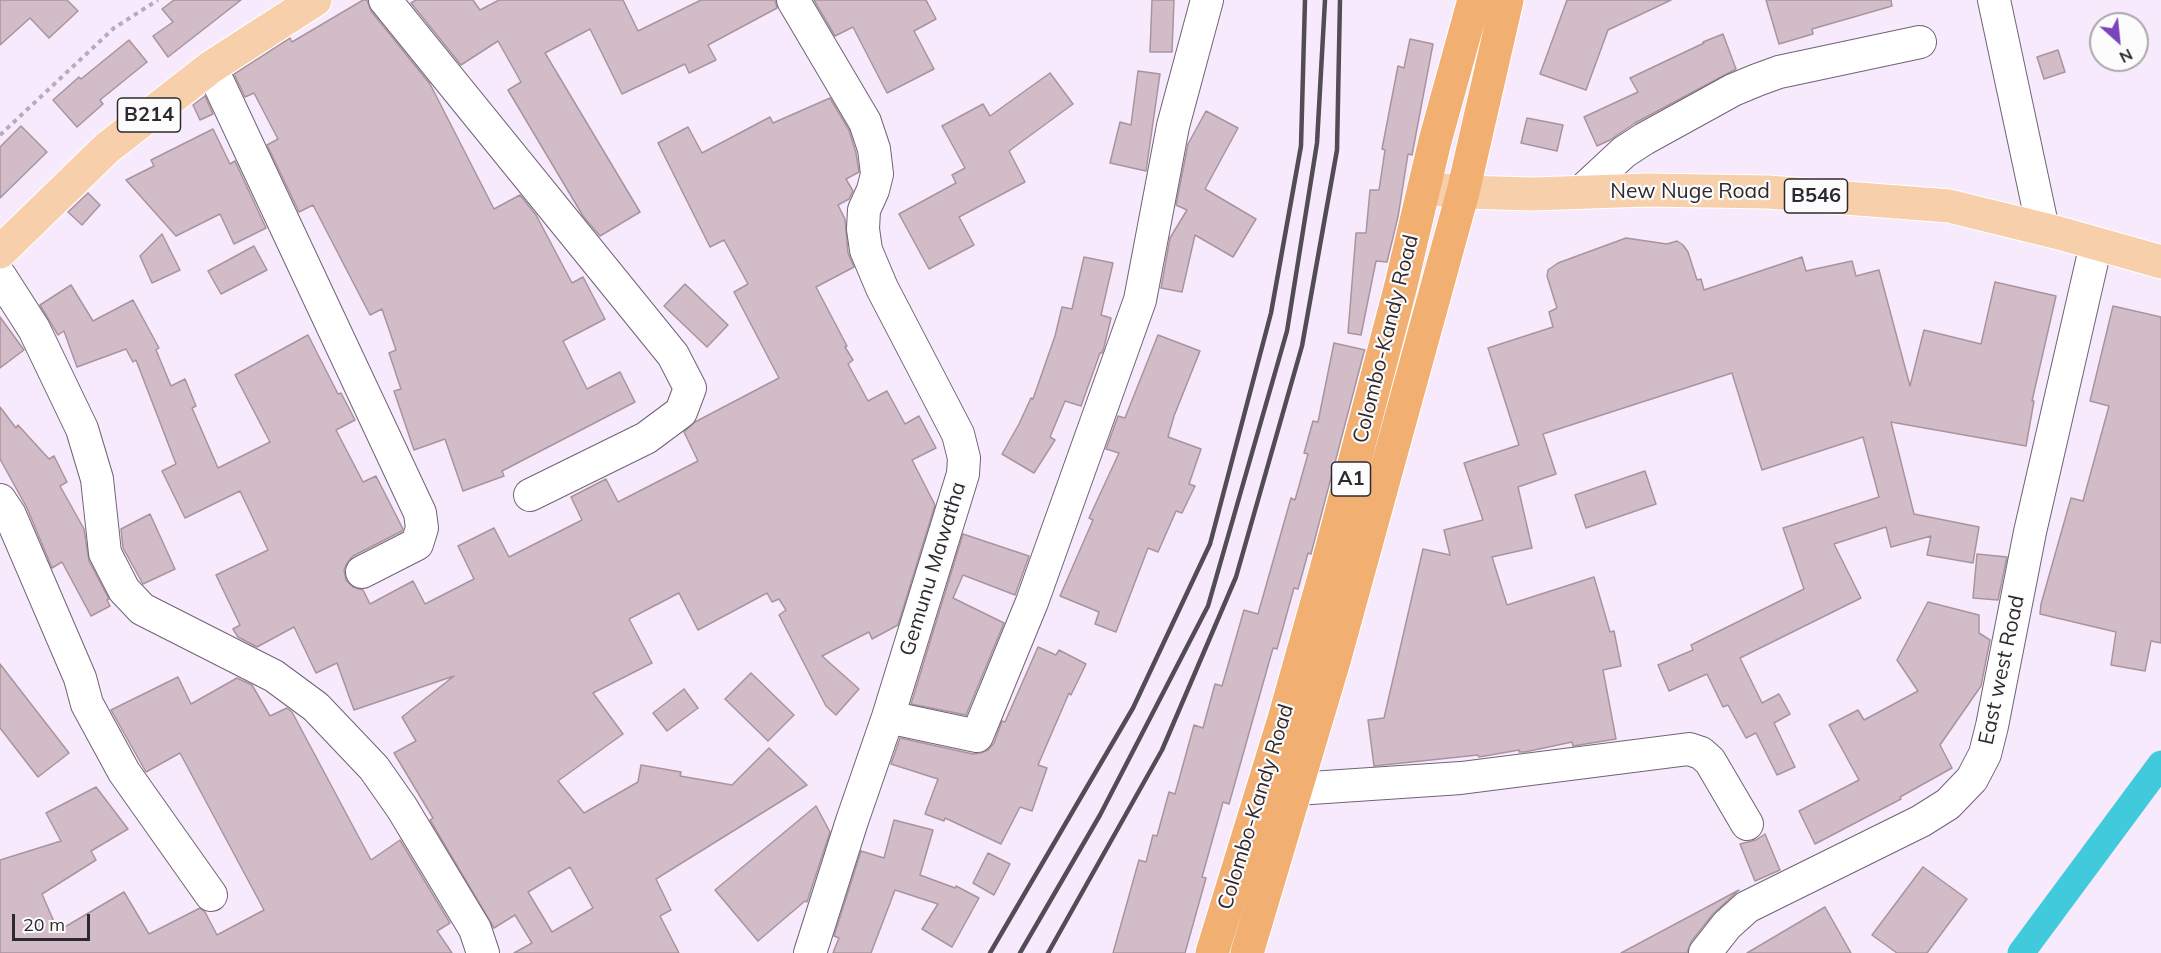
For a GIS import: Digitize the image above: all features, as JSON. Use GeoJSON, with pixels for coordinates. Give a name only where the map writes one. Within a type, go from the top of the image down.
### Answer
{"type":"FeatureCollection","features":[{"type":"Feature","properties":{"kind":"highway","name":"Colombo-Kandy Road"},"geometry":{"type":"LineString","coordinates":[[1212,953],[1284,719],[1326,570],[1355,464],[1435,141],[1474,0]]}},
{"type":"Feature","properties":{"kind":"highway","name":"Colombo-Kandy Road"},"geometry":{"type":"LineString","coordinates":[[1246,953],[1337,650],[1463,192],[1507,0]]}},
{"type":"Feature","properties":{"kind":"main road","name":"B214"},"geometry":{"type":"LineString","coordinates":[[0,252],[107,148],[211,67],[315,0]]}},
{"type":"Feature","properties":{"kind":"main road","name":"New Nuge Road"},"geometry":{"type":"LineString","coordinates":[[1424,188],[1463,192],[1533,194],[1657,190],[1779,193],[1948,206],[2043,229],[2161,262]]}},
{"type":"Feature","properties":{"kind":"street"},"geometry":{"type":"LineString","coordinates":[[385,0],[673,355],[690,388],[681,412],[645,438],[530,495]]}},
{"type":"Feature","properties":{"kind":"street","name":"Gemunu Mawatha"},"geometry":{"type":"LineString","coordinates":[[794,0],[865,122],[874,149],[877,174],[864,210],[863,229],[866,250],[882,288],[958,434],[964,458],[963,474],[888,717],[810,953]]}},
{"type":"Feature","properties":{"kind":"street"},"geometry":{"type":"LineString","coordinates":[[888,717],[977,736],[1032,602],[1140,300],[1173,126],[1207,0]]}},
{"type":"Feature","properties":{"kind":"street"},"geometry":{"type":"LineString","coordinates":[[1994,0],[2043,229]]}},
{"type":"Feature","properties":{"kind":"street"},"geometry":{"type":"LineString","coordinates":[[1581,192],[1624,152],[1733,90],[1779,72],[1920,42]]}},
{"type":"Feature","properties":{"kind":"street"},"geometry":{"type":"LineString","coordinates":[[211,67],[420,513],[422,528],[417,544],[362,572]]}},
{"type":"Feature","properties":{"kind":"street","name":"East west Road"},"geometry":{"type":"LineString","coordinates":[[1705,953],[1727,925],[1747,907],[1921,821],[1948,804],[1972,778],[1985,754],[1992,726],[2030,532],[2096,244]]}},
{"type":"Feature","properties":{"kind":"street"},"geometry":{"type":"LineString","coordinates":[[0,276],[34,328],[82,429],[97,478],[105,553],[124,590],[142,609],[274,676],[316,707],[374,768],[402,808],[475,929],[483,953]]}},
{"type":"Feature","properties":{"kind":"street"},"geometry":{"type":"LineString","coordinates":[[0,500],[10,515],[80,678],[87,704],[124,772],[210,895]]}},
{"type":"Feature","properties":{"kind":"street"},"geometry":{"type":"LineString","coordinates":[[1296,789],[1461,778],[1689,749],[1701,753],[1710,761],[1748,824]]}},
{"type":"Feature","properties":{"kind":"path"},"geometry":{"type":"LineString","coordinates":[[0,135],[114,28],[158,0]]}},
{"type":"Feature","properties":{"kind":"building"},"geometry":{"type":"Polygon","coordinates":[[[0,0],[67,0],[78,11],[49,38],[30,18],[0,45],[0,0]]]}},
{"type":"Feature","properties":{"kind":"building"},"geometry":{"type":"Polygon","coordinates":[[[174,0],[241,0],[168,57],[153,36],[173,22],[162,9],[174,0]]]}},
{"type":"Feature","properties":{"kind":"building"},"geometry":{"type":"Polygon","coordinates":[[[363,0],[367,0],[371,11],[430,84],[494,209],[520,195],[536,215],[572,283],[583,277],[605,319],[563,341],[587,389],[620,372],[635,402],[502,471],[504,476],[463,491],[445,439],[414,450],[394,391],[401,389],[389,353],[396,350],[382,309],[370,315],[313,205],[299,212],[267,145],[278,139],[254,93],[245,97],[234,74],[290,38],[292,42],[363,0]]]}},
{"type":"Feature","properties":{"kind":"building"},"geometry":{"type":"Polygon","coordinates":[[[416,0],[473,0],[480,10],[499,0],[623,0],[638,31],[701,0],[775,0],[777,8],[708,45],[716,60],[689,73],[685,64],[622,94],[590,29],[545,53],[640,212],[600,236],[583,216],[508,90],[521,82],[498,41],[461,65],[411,3],[416,0]]]}},
{"type":"Feature","properties":{"kind":"building"},"geometry":{"type":"Polygon","coordinates":[[[814,0],[926,0],[936,19],[914,31],[934,69],[887,93],[853,27],[835,36],[814,0]]]}},
{"type":"Feature","properties":{"kind":"building"},"geometry":{"type":"Polygon","coordinates":[[[1152,0],[1174,0],[1172,52],[1150,52],[1152,0]]]}},
{"type":"Feature","properties":{"kind":"building"},"geometry":{"type":"Polygon","coordinates":[[[1567,0],[1671,0],[1608,30],[1586,90],[1540,74],[1567,0]]]}},
{"type":"Feature","properties":{"kind":"building"},"geometry":{"type":"Polygon","coordinates":[[[1766,0],[1891,0],[1892,6],[1812,29],[1813,34],[1779,44],[1766,0]]]}},
{"type":"Feature","properties":{"kind":"building"},"geometry":{"type":"Polygon","coordinates":[[[1723,34],[1736,69],[1597,146],[1584,117],[1638,92],[1630,78],[1723,34]]]}},
{"type":"Feature","properties":{"kind":"building"},"geometry":{"type":"Polygon","coordinates":[[[1410,39],[1433,44],[1412,155],[1408,154],[1398,217],[1387,262],[1376,261],[1361,335],[1348,333],[1356,233],[1366,233],[1370,190],[1379,190],[1385,150],[1382,149],[1398,66],[1404,68],[1410,39]]]}},
{"type":"Feature","properties":{"kind":"building"},"geometry":{"type":"Polygon","coordinates":[[[129,40],[147,62],[100,100],[103,104],[77,127],[53,100],[79,77],[81,79],[129,40]]]}},
{"type":"Feature","properties":{"kind":"building"},"geometry":{"type":"Polygon","coordinates":[[[2058,50],[2065,72],[2044,79],[2037,57],[2058,50]]]}},
{"type":"Feature","properties":{"kind":"building"},"geometry":{"type":"Polygon","coordinates":[[[1138,71],[1160,74],[1146,171],[1110,163],[1120,122],[1131,125],[1138,71]]]}},
{"type":"Feature","properties":{"kind":"building"},"geometry":{"type":"Polygon","coordinates":[[[1050,73],[1073,104],[1009,151],[1025,182],[959,217],[974,245],[929,269],[899,214],[956,183],[952,175],[965,168],[942,126],[983,104],[990,116],[1050,73]]]}},
{"type":"Feature","properties":{"kind":"building"},"geometry":{"type":"Polygon","coordinates":[[[205,96],[213,114],[200,120],[193,105],[205,96]]]}},
{"type":"Feature","properties":{"kind":"building"},"geometry":{"type":"Polygon","coordinates":[[[830,98],[849,130],[859,172],[846,179],[853,191],[849,199],[838,205],[845,219],[848,253],[854,267],[816,287],[847,346],[845,347],[853,360],[848,364],[868,401],[887,391],[905,424],[919,416],[936,448],[912,460],[935,505],[898,625],[872,639],[869,632],[822,656],[859,689],[836,715],[826,706],[779,615],[786,610],[779,599],[772,602],[767,593],[698,630],[679,593],[629,619],[652,663],[593,693],[623,734],[558,781],[584,813],[638,782],[641,765],[681,772],[680,776],[732,785],[769,748],[807,785],[656,879],[671,910],[660,916],[679,953],[514,953],[532,943],[515,915],[494,928],[430,820],[433,818],[394,753],[416,741],[402,717],[454,676],[354,710],[337,663],[316,673],[294,627],[257,647],[238,637],[233,629],[240,625],[216,575],[268,550],[240,491],[185,518],[162,471],[176,464],[136,360],[133,362],[126,349],[77,367],[64,331],[58,335],[40,305],[71,285],[93,321],[133,300],[159,348],[156,350],[171,386],[185,379],[196,406],[192,408],[218,468],[270,442],[235,375],[308,335],[338,394],[341,393],[355,420],[336,430],[363,482],[376,476],[403,529],[353,556],[344,570],[346,580],[353,587],[363,590],[370,604],[413,581],[425,604],[474,579],[458,546],[494,528],[509,557],[582,520],[571,497],[606,479],[618,502],[698,461],[684,432],[695,422],[779,378],[734,292],[748,284],[724,240],[710,247],[658,143],[688,127],[702,153],[770,117],[773,123],[830,98]],[[570,867],[528,892],[552,932],[593,908],[570,867]]]}},
{"type":"Feature","properties":{"kind":"building"},"geometry":{"type":"Polygon","coordinates":[[[1206,111],[1238,128],[1205,189],[1256,219],[1233,257],[1195,235],[1182,292],[1161,288],[1170,238],[1187,210],[1176,205],[1188,144],[1206,111]]]}},
{"type":"Feature","properties":{"kind":"building"},"geometry":{"type":"Polygon","coordinates":[[[1527,118],[1563,125],[1557,151],[1521,143],[1527,118]]]}},
{"type":"Feature","properties":{"kind":"building"},"geometry":{"type":"Polygon","coordinates":[[[21,126],[47,152],[0,198],[0,147],[21,126]]]}},
{"type":"Feature","properties":{"kind":"building"},"geometry":{"type":"Polygon","coordinates":[[[213,129],[230,164],[235,161],[266,228],[234,244],[220,214],[176,236],[126,180],[154,166],[151,160],[213,129]]]}},
{"type":"Feature","properties":{"kind":"building"},"geometry":{"type":"Polygon","coordinates":[[[88,193],[100,205],[82,225],[68,212],[88,193]]]}},
{"type":"Feature","properties":{"kind":"building"},"geometry":{"type":"Polygon","coordinates":[[[162,234],[180,270],[152,283],[140,256],[162,234]]]}},
{"type":"Feature","properties":{"kind":"building"},"geometry":{"type":"Polygon","coordinates":[[[1626,238],[1667,244],[1677,241],[1683,245],[1688,252],[1697,280],[1701,279],[1704,290],[1802,257],[1806,271],[1852,261],[1856,276],[1879,270],[1910,386],[1924,330],[1981,344],[1995,282],[2056,296],[2032,401],[2034,401],[2026,446],[1891,422],[1914,514],[1979,527],[1973,563],[1927,555],[1931,536],[1891,547],[1886,527],[1834,544],[1861,598],[1740,658],[1762,703],[1779,694],[1790,714],[1774,723],[1795,767],[1777,775],[1756,733],[1746,738],[1728,705],[1723,707],[1707,674],[1669,691],[1658,665],[1693,650],[1691,645],[1804,589],[1783,528],[1879,497],[1863,437],[1762,470],[1732,373],[1543,434],[1556,474],[1518,487],[1532,548],[1492,557],[1507,605],[1594,577],[1610,632],[1614,631],[1621,666],[1603,670],[1616,739],[1573,746],[1572,742],[1525,752],[1519,752],[1519,750],[1479,757],[1478,755],[1374,766],[1368,720],[1384,718],[1423,549],[1450,555],[1444,530],[1483,520],[1464,463],[1519,445],[1488,348],[1553,327],[1549,312],[1557,308],[1547,276],[1548,270],[1558,263],[1626,238]]]}},
{"type":"Feature","properties":{"kind":"building"},"geometry":{"type":"Polygon","coordinates":[[[254,246],[267,270],[221,294],[208,271],[254,246]]]}},
{"type":"Feature","properties":{"kind":"building"},"geometry":{"type":"Polygon","coordinates":[[[1084,257],[1113,263],[1101,315],[1111,318],[1102,353],[1100,353],[1081,406],[1065,401],[1050,437],[1055,440],[1034,473],[1002,454],[1031,398],[1033,399],[1055,336],[1062,307],[1072,309],[1084,257]]]}},
{"type":"Feature","properties":{"kind":"building"},"geometry":{"type":"Polygon","coordinates":[[[685,284],[728,325],[707,347],[664,306],[685,284]]]}},
{"type":"Feature","properties":{"kind":"building"},"geometry":{"type":"Polygon","coordinates":[[[2113,306],[2161,317],[2161,643],[2151,641],[2145,671],[2111,665],[2116,632],[2040,614],[2071,498],[2083,501],[2109,406],[2090,401],[2113,306]]]}},
{"type":"Feature","properties":{"kind":"building"},"geometry":{"type":"Polygon","coordinates":[[[0,317],[24,350],[0,368],[0,317]]]}},
{"type":"Feature","properties":{"kind":"building"},"geometry":{"type":"Polygon","coordinates":[[[1158,335],[1200,351],[1168,437],[1201,449],[1189,484],[1195,486],[1182,513],[1176,511],[1158,552],[1148,548],[1116,632],[1095,624],[1099,612],[1060,596],[1093,520],[1089,518],[1119,453],[1106,449],[1118,416],[1125,418],[1158,335]]]}},
{"type":"Feature","properties":{"kind":"building"},"geometry":{"type":"Polygon","coordinates":[[[1334,343],[1365,350],[1311,554],[1308,553],[1298,589],[1294,588],[1277,649],[1273,648],[1229,804],[1223,802],[1202,877],[1206,878],[1185,953],[1113,953],[1139,860],[1146,862],[1153,835],[1157,836],[1169,792],[1175,794],[1194,725],[1203,728],[1215,684],[1222,686],[1244,610],[1258,614],[1291,498],[1295,500],[1308,454],[1304,453],[1313,421],[1318,422],[1334,343]]]}},
{"type":"Feature","properties":{"kind":"building"},"geometry":{"type":"Polygon","coordinates":[[[0,407],[16,428],[18,425],[49,459],[54,456],[67,482],[60,486],[84,529],[89,561],[109,599],[107,600],[110,606],[91,616],[62,562],[52,568],[27,508],[0,459],[0,407]]]}},
{"type":"Feature","properties":{"kind":"building"},"geometry":{"type":"Polygon","coordinates":[[[1645,471],[1656,504],[1586,528],[1575,495],[1645,471]]]}},
{"type":"Feature","properties":{"kind":"building"},"geometry":{"type":"Polygon","coordinates":[[[150,514],[175,569],[143,584],[123,548],[121,529],[150,514]]]}},
{"type":"Feature","properties":{"kind":"building"},"geometry":{"type":"Polygon","coordinates":[[[963,534],[1029,556],[1015,595],[963,575],[953,598],[1004,623],[966,715],[911,704],[963,534]]]}},
{"type":"Feature","properties":{"kind":"building"},"geometry":{"type":"Polygon","coordinates":[[[1977,554],[2007,557],[1998,600],[1973,598],[1977,554]]]}},
{"type":"Feature","properties":{"kind":"building"},"geometry":{"type":"Polygon","coordinates":[[[1928,602],[1979,615],[1979,633],[1990,640],[1981,686],[1940,745],[1952,768],[1900,797],[1901,799],[1815,844],[1799,811],[1859,780],[1829,725],[1858,710],[1864,720],[1918,691],[1897,660],[1928,602]]]}},
{"type":"Feature","properties":{"kind":"building"},"geometry":{"type":"Polygon","coordinates":[[[1038,647],[1056,655],[1059,650],[1086,664],[1071,695],[1069,693],[1038,765],[1047,768],[1032,811],[1020,807],[1001,844],[945,818],[944,821],[925,814],[938,779],[891,764],[900,738],[973,754],[988,750],[994,743],[1002,721],[1005,722],[1038,647]]]}},
{"type":"Feature","properties":{"kind":"building"},"geometry":{"type":"Polygon","coordinates":[[[0,664],[69,753],[38,777],[0,728],[0,664]]]}},
{"type":"Feature","properties":{"kind":"building"},"geometry":{"type":"Polygon","coordinates":[[[751,673],[794,715],[768,741],[725,699],[751,673]]]}},
{"type":"Feature","properties":{"kind":"building"},"geometry":{"type":"Polygon","coordinates":[[[178,677],[191,704],[237,678],[252,685],[270,716],[287,708],[292,712],[371,860],[400,840],[450,923],[437,931],[452,953],[0,953],[0,860],[61,841],[46,813],[96,787],[128,829],[91,851],[96,860],[42,894],[58,931],[124,892],[149,934],[200,908],[205,912],[217,935],[264,910],[180,753],[146,772],[111,710],[178,677]]]}},
{"type":"Feature","properties":{"kind":"building"},"geometry":{"type":"Polygon","coordinates":[[[684,689],[698,708],[667,731],[653,713],[684,689]]]}},
{"type":"Feature","properties":{"kind":"building"},"geometry":{"type":"Polygon","coordinates":[[[816,806],[830,832],[807,902],[805,901],[758,941],[715,890],[816,806]]]}},
{"type":"Feature","properties":{"kind":"building"},"geometry":{"type":"Polygon","coordinates":[[[894,820],[933,830],[920,875],[955,888],[956,886],[979,898],[952,947],[922,929],[938,904],[895,890],[871,953],[833,953],[839,938],[834,936],[861,851],[884,858],[894,820]]]}},
{"type":"Feature","properties":{"kind":"building"},"geometry":{"type":"Polygon","coordinates":[[[1765,834],[1780,870],[1755,881],[1740,844],[1756,840],[1765,834]]]}},
{"type":"Feature","properties":{"kind":"building"},"geometry":{"type":"Polygon","coordinates":[[[988,853],[1010,864],[994,895],[973,883],[988,853]]]}},
{"type":"Feature","properties":{"kind":"building"},"geometry":{"type":"Polygon","coordinates":[[[1923,867],[1967,899],[1927,953],[1897,953],[1872,935],[1923,867]]]}},
{"type":"Feature","properties":{"kind":"building"},"geometry":{"type":"Polygon","coordinates":[[[1739,890],[1713,914],[1691,942],[1687,953],[1621,953],[1739,890]]]}},
{"type":"Feature","properties":{"kind":"building"},"geometry":{"type":"Polygon","coordinates":[[[1825,907],[1851,953],[1747,953],[1825,907]]]}},
{"type":"Feature","properties":{"kind":"waterway"},"geometry":{"type":"LineString","coordinates":[[2021,953],[2161,764]]}},
{"type":"Feature","properties":{"kind":"railway"},"geometry":{"type":"LineString","coordinates":[[990,953],[1133,708],[1210,544],[1271,313],[1301,146],[1305,0]]}},
{"type":"Feature","properties":{"kind":"railway"},"geometry":{"type":"LineString","coordinates":[[1020,953],[1100,815],[1208,606],[1287,331],[1317,143],[1325,0]]}},
{"type":"Feature","properties":{"kind":"railway"},"geometry":{"type":"LineString","coordinates":[[1048,953],[1162,750],[1236,577],[1302,346],[1337,150],[1340,0]]}}]}
